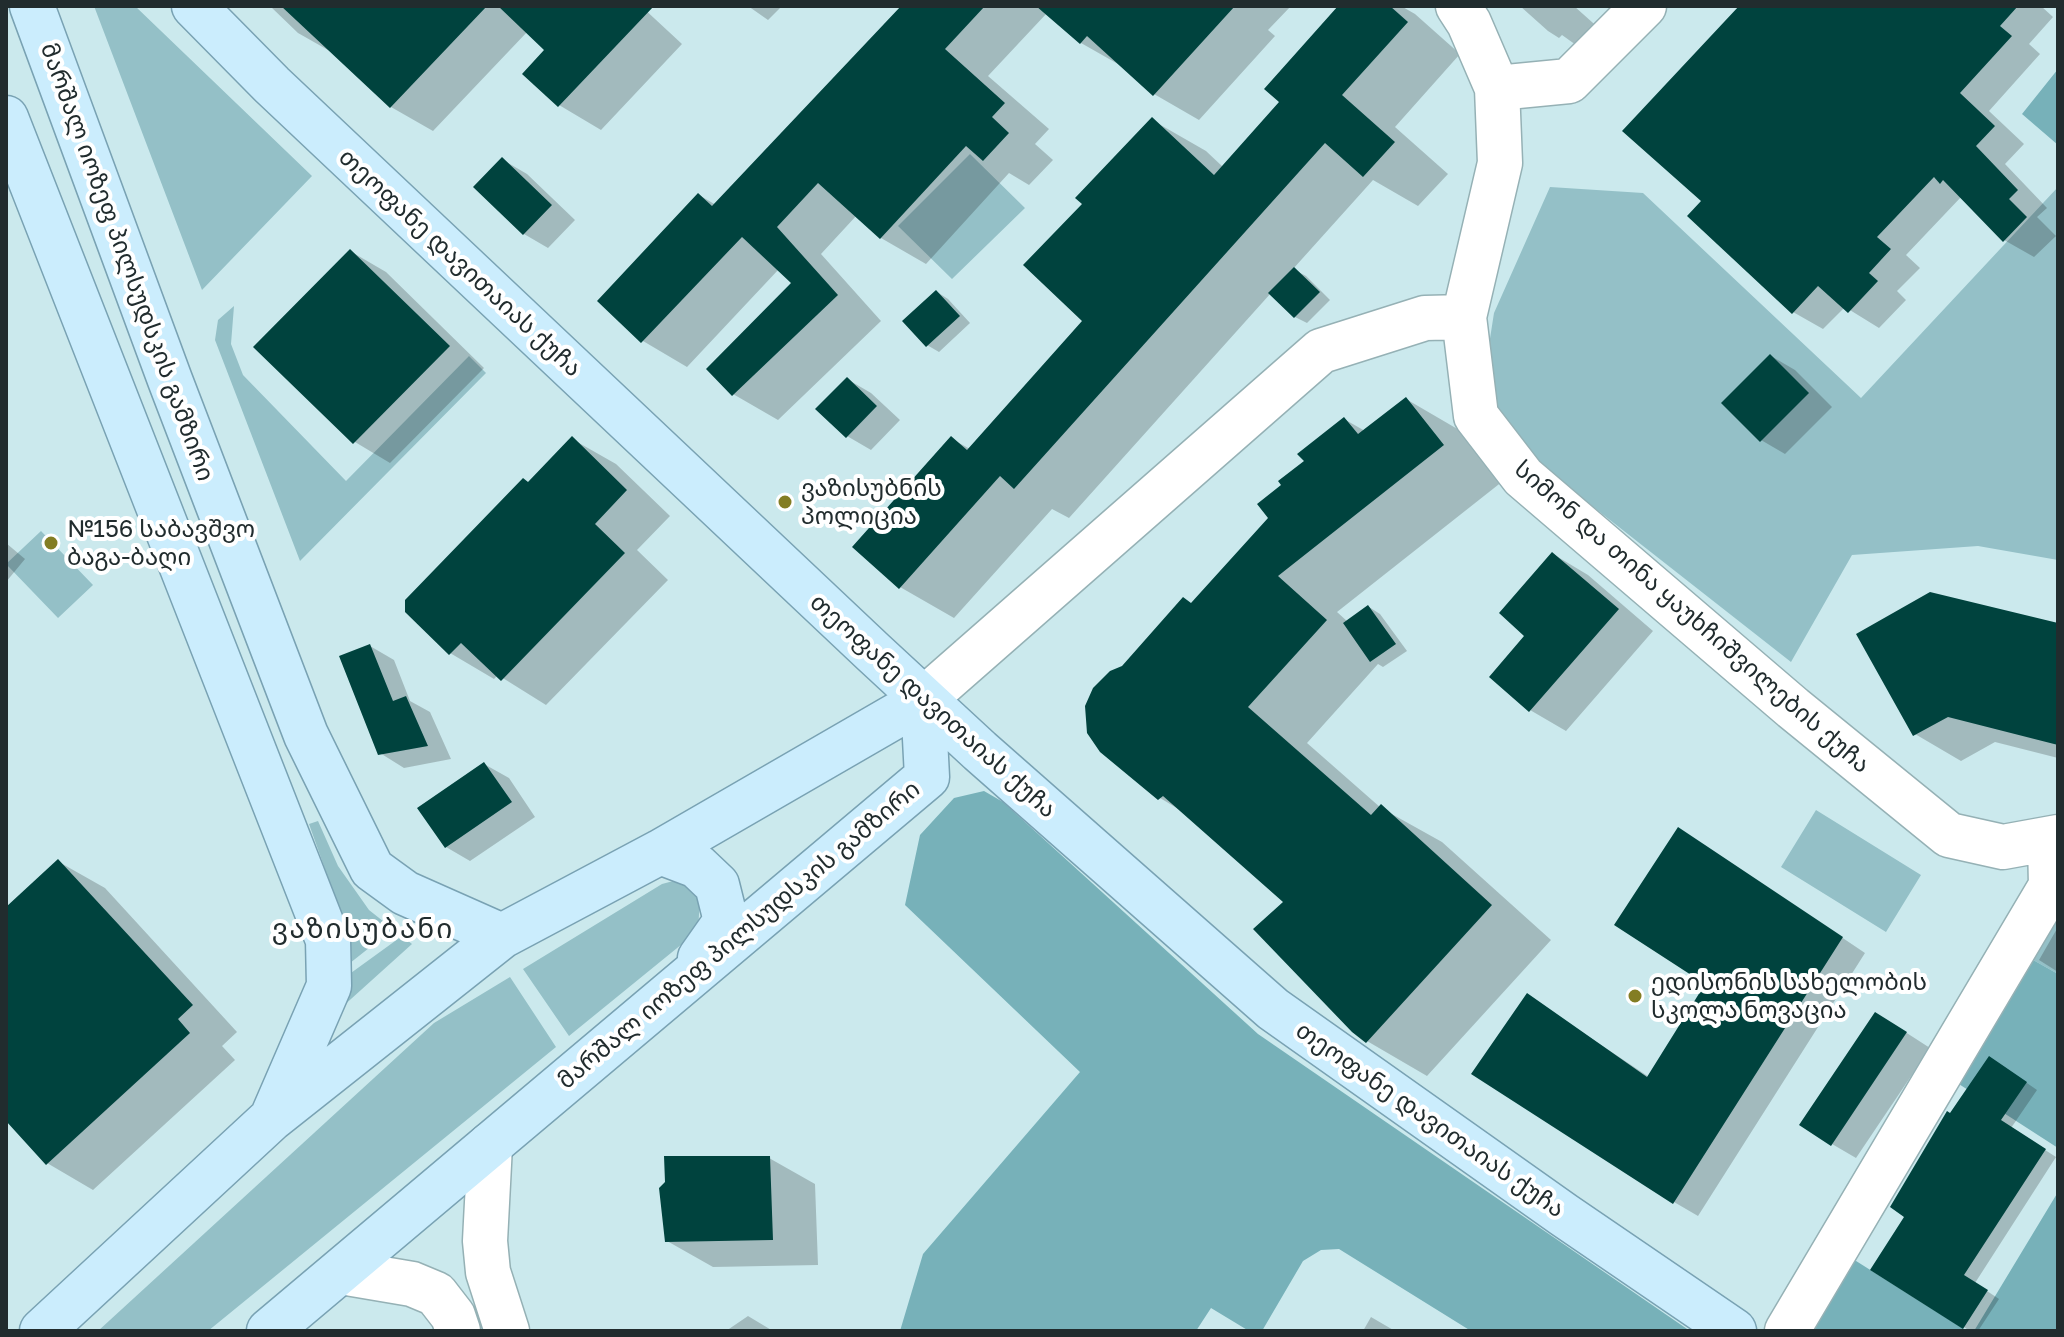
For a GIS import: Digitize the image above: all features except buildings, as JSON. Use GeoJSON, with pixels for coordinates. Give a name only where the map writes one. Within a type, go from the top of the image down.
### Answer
{"type":"FeatureCollection","features":[{"type":"Feature","properties":{"kind":"main road","name":"მარშალ იოზეფ პილსუდსკის გამზირი"},"geometry":{"type":"LineString","coordinates":[[32,6],[164,365],[306,735],[372,869],[405,893],[502,936]]}},
{"type":"Feature","properties":{"kind":"main road","name":"თეოფანე დავითაიას ქუჩა"},"geometry":{"type":"LineString","coordinates":[[194,6],[272,85],[923,700],[1273,1009],[1734,1331]]}},
{"type":"Feature","properties":{"kind":"main road"},"geometry":{"type":"LineString","coordinates":[[6,118],[328,940],[329,986],[271,1119]]}},
{"type":"Feature","properties":{"kind":"main road","name":"მარშალ იოზეფ პილსუდსკის გამზირი"},"geometry":{"type":"LineString","coordinates":[[269,1331],[927,777],[923,700]]}},
{"type":"Feature","properties":{"kind":"main road"},"geometry":{"type":"LineString","coordinates":[[42,1331],[271,1119],[502,936],[660,852],[923,700]]}},
{"type":"Feature","properties":{"kind":"main road"},"geometry":{"type":"LineString","coordinates":[[660,852],[697,866],[717,885],[726,921],[686,980]]}},
{"type":"Feature","properties":{"kind":"street"},"geometry":{"type":"LineString","coordinates":[[923,700],[1321,351],[1425,318],[1464,317],[1500,163],[1497,88],[1469,23],[1458,6]]}},
{"type":"Feature","properties":{"kind":"street"},"geometry":{"type":"LineString","coordinates":[[1497,88],[1569,81],[1644,6]]}},
{"type":"Feature","properties":{"kind":"street","name":"სიმონ და თინა ყაუხჩიშვილების ქუჩა"},"geometry":{"type":"LineString","coordinates":[[1464,317],[1476,416],[1523,477],[1793,708],[1949,835],[2003,847],[2054,838]]}},
{"type":"Feature","properties":{"kind":"street"},"geometry":{"type":"LineString","coordinates":[[1787,1331],[2051,886],[2054,838]]}},
{"type":"Feature","properties":{"kind":"street"},"geometry":{"type":"LineString","coordinates":[[490,1145],[485,1241],[488,1272],[507,1331]]}},
{"type":"Feature","properties":{"kind":"street"},"geometry":{"type":"LineString","coordinates":[[341,1272],[412,1284],[436,1294],[453,1316],[458,1331]]}},
{"type":"Feature","properties":{"kind":"shaded area"},"geometry":{"type":"Polygon","coordinates":[[[94,6],[135,6],[312,176],[202,290],[94,6]]]}},
{"type":"Feature","properties":{"kind":"shaded area"},"geometry":{"type":"Polygon","coordinates":[[[2058,69],[2058,145],[2022,114],[2058,69]]]}},
{"type":"Feature","properties":{"kind":"shaded area"},"geometry":{"type":"Polygon","coordinates":[[[970,154],[1025,208],[952,279],[898,226],[970,154]]]}},
{"type":"Feature","properties":{"kind":"shaded area"},"geometry":{"type":"Polygon","coordinates":[[[1550,187],[1643,193],[1861,398],[2058,187],[2058,560],[1978,546],[1852,555],[1791,662],[1536,462],[1492,401],[1486,364],[1494,313],[1550,187]]]}},
{"type":"Feature","properties":{"kind":"shaded area"},"geometry":{"type":"Polygon","coordinates":[[[234,306],[231,344],[243,375],[346,481],[469,356],[486,373],[300,561],[215,340],[218,320],[234,306]]]}},
{"type":"Feature","properties":{"kind":"shaded area"},"geometry":{"type":"Polygon","coordinates":[[[41,531],[93,585],[58,618],[6,564],[41,531]]]}},
{"type":"Feature","properties":{"kind":"shaded area"},"geometry":{"type":"Polygon","coordinates":[[[984,791],[1003,802],[1258,1034],[1690,1331],[1471,1331],[1339,1249],[1321,1250],[1303,1261],[1262,1331],[1249,1331],[1211,1308],[1196,1331],[900,1331],[923,1254],[1080,1072],[905,905],[920,835],[954,798],[984,791]]]}},
{"type":"Feature","properties":{"kind":"shaded area"},"geometry":{"type":"Polygon","coordinates":[[[1816,810],[1921,875],[1886,932],[1781,867],[1816,810]]]}},
{"type":"Feature","properties":{"kind":"shaded area"},"geometry":{"type":"Polygon","coordinates":[[[318,821],[338,866],[369,910],[393,929],[345,967],[336,900],[309,824],[318,821]]]}},
{"type":"Feature","properties":{"kind":"shaded area"},"geometry":{"type":"Polygon","coordinates":[[[677,880],[692,888],[700,898],[698,931],[569,1036],[523,969],[662,884],[677,880]]]}},
{"type":"Feature","properties":{"kind":"shaded area"},"geometry":{"type":"Polygon","coordinates":[[[2058,893],[2058,974],[2019,952],[2058,893]]]}},
{"type":"Feature","properties":{"kind":"shaded area"},"geometry":{"type":"Polygon","coordinates":[[[402,936],[412,944],[341,1008],[344,978],[402,936]]]}},
{"type":"Feature","properties":{"kind":"shaded area"},"geometry":{"type":"Polygon","coordinates":[[[2019,952],[2058,974],[2058,1148],[1948,1077],[2019,952]]]}},
{"type":"Feature","properties":{"kind":"shaded area"},"geometry":{"type":"Polygon","coordinates":[[[510,977],[556,1047],[208,1331],[98,1331],[434,1023],[510,977]]]}},
{"type":"Feature","properties":{"kind":"shaded area"},"geometry":{"type":"Polygon","coordinates":[[[2058,1192],[2058,1331],[1974,1331],[2058,1192]]]}},
{"type":"Feature","properties":{"kind":"shaded area"},"geometry":{"type":"Polygon","coordinates":[[[1845,1254],[1967,1331],[1801,1331],[1845,1254]]]}},
{"type":"Feature","properties":{"kind":"place","name":"ვაზისუბნის პოლიცია"},"geometry":{"type":"Point","coordinates":[785,502]}},
{"type":"Feature","properties":{"kind":"place","name":"№156 საბავშვო ბაგა-ბაღი"},"geometry":{"type":"Point","coordinates":[51,543]}},
{"type":"Feature","properties":{"kind":"place","name":"ედისონის სახელობის სკოლა ნოვაცია"},"geometry":{"type":"Point","coordinates":[1635,996]}},
{"type":"Feature","properties":{"kind":"district","name":"ვაზისუბანი"},"geometry":{"type":"Point","coordinates":[363,929]}}]}
